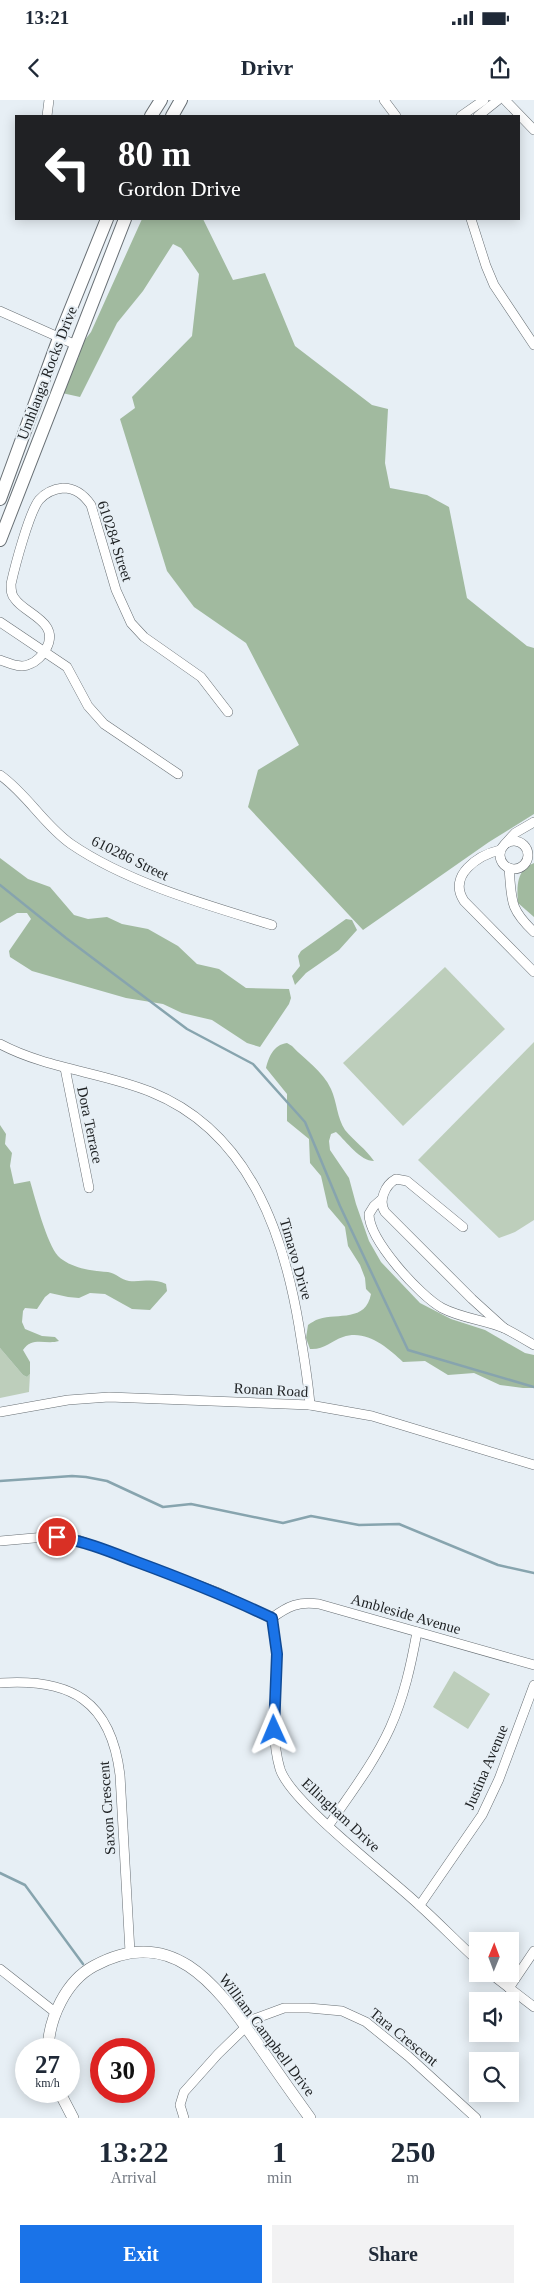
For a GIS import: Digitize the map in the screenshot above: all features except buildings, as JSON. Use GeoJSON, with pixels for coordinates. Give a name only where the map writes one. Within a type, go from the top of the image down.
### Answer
{"type":"FeatureCollection","features":[{"type":"Feature","properties":{"kind":"main road"},"geometry":{"type":"LineString","coordinates":[[152,115],[161,100]]}},
{"type":"Feature","properties":{"kind":"main road"},"geometry":{"type":"LineString","coordinates":[[172,115],[180,100]]}},
{"type":"Feature","properties":{"kind":"main road","name":"Umhlanga Rocks Drive"},"geometry":{"type":"LineString","coordinates":[[0,499],[59,338],[107,220]]}},
{"type":"Feature","properties":{"kind":"main road","name":"Umhlanga Rocks Drive"},"geometry":{"type":"LineString","coordinates":[[0,540],[74,344],[125,220]]}},
{"type":"Feature","properties":{"kind":"street"},"geometry":{"type":"LineString","coordinates":[[47,115],[49,100]]}},
{"type":"Feature","properties":{"kind":"street"},"geometry":{"type":"LineString","coordinates":[[384,100],[395,115]]}},
{"type":"Feature","properties":{"kind":"street"},"geometry":{"type":"LineString","coordinates":[[462,115],[484,100]]}},
{"type":"Feature","properties":{"kind":"street"},"geometry":{"type":"LineString","coordinates":[[479,115],[498,100]]}},
{"type":"Feature","properties":{"kind":"street"},"geometry":{"type":"LineString","coordinates":[[505,100],[520,115]]}},
{"type":"Feature","properties":{"kind":"street"},"geometry":{"type":"LineString","coordinates":[[520,116],[534,130]]}},
{"type":"Feature","properties":{"kind":"street"},"geometry":{"type":"LineString","coordinates":[[471,220],[494,285],[534,345]]}},
{"type":"Feature","properties":{"kind":"street"},"geometry":{"type":"LineString","coordinates":[[0,312],[74,344]]}},
{"type":"Feature","properties":{"kind":"street","name":"610284 Street"},"geometry":{"type":"LineString","coordinates":[[45,651],[50,640],[46,626],[38,616],[16,601],[12,595],[11,584],[37,504],[49,492],[69,489],[83,495],[91,505],[116,590],[131,623],[151,642],[201,677],[228,712]]}},
{"type":"Feature","properties":{"kind":"street"},"geometry":{"type":"LineString","coordinates":[[0,622],[67,667],[88,706],[104,724],[178,774]]}},
{"type":"Feature","properties":{"kind":"street"},"geometry":{"type":"LineString","coordinates":[[0,660],[15,665],[27,666],[45,651]]}},
{"type":"Feature","properties":{"kind":"street","name":"610286 Street"},"geometry":{"type":"LineString","coordinates":[[0,775],[21,793],[57,832],[83,851],[167,891],[272,925]]}},
{"type":"Feature","properties":{"kind":"street"},"geometry":{"type":"LineString","coordinates":[[519,842],[530,824]]}},
{"type":"Feature","properties":{"kind":"street"},"geometry":{"type":"LineString","coordinates":[[514,868],[500,862],[502,847],[515,833],[530,824]]}},
{"type":"Feature","properties":{"kind":"street"},"geometry":{"type":"LineString","coordinates":[[534,932],[518,916],[512,901],[511,888],[514,868],[531,856],[519,842],[509,842],[481,856],[468,866],[462,876],[460,893],[464,901],[534,972]]}},
{"type":"Feature","properties":{"kind":"street","name":"Timavo Drive"},"geometry":{"type":"LineString","coordinates":[[0,1044],[65,1068],[128,1084],[167,1099],[200,1121],[235,1154],[257,1188],[284,1255],[296,1310],[310,1405]]}},
{"type":"Feature","properties":{"kind":"street","name":"Dora Terrace"},"geometry":{"type":"LineString","coordinates":[[65,1068],[89,1188]]}},
{"type":"Feature","properties":{"kind":"street"},"geometry":{"type":"LineString","coordinates":[[463,1227],[423,1193],[401,1179],[391,1181],[382,1199],[369,1214],[377,1240],[385,1252],[426,1296],[447,1310],[504,1328],[534,1345]]}},
{"type":"Feature","properties":{"kind":"street"},"geometry":{"type":"LineString","coordinates":[[382,1199],[382,1207],[385,1212],[472,1299],[504,1328]]}},
{"type":"Feature","properties":{"kind":"street","name":"Ronan Road"},"geometry":{"type":"LineString","coordinates":[[0,1412],[75,1399],[109,1397],[310,1405],[372,1416],[534,1465]]}},
{"type":"Feature","properties":{"kind":"street"},"geometry":{"type":"LineString","coordinates":[[0,1541],[45,1537],[78,1540],[211,1590],[272,1618]]}},
{"type":"Feature","properties":{"kind":"street","name":"Ambleside Avenue"},"geometry":{"type":"LineString","coordinates":[[272,1618],[288,1606],[300,1602],[308,1602],[534,1666]]}},
{"type":"Feature","properties":{"kind":"street","name":"Ellingham Drive"},"geometry":{"type":"LineString","coordinates":[[272,1618],[277,1654],[274,1730],[280,1768],[288,1785],[329,1825],[420,1905],[469,1952]]}},
{"type":"Feature","properties":{"kind":"street"},"geometry":{"type":"LineString","coordinates":[[329,1825],[373,1760],[390,1728],[407,1682],[417,1632]]}},
{"type":"Feature","properties":{"kind":"street","name":"Saxon Crescent"},"geometry":{"type":"LineString","coordinates":[[0,1683],[41,1682],[68,1690],[89,1704],[107,1727],[116,1750],[120,1775],[130,1952]]}},
{"type":"Feature","properties":{"kind":"street","name":"Justina Avenue"},"geometry":{"type":"LineString","coordinates":[[420,1905],[482,1815],[499,1779],[534,1685]]}},
{"type":"Feature","properties":{"kind":"street"},"geometry":{"type":"LineString","coordinates":[[509,1988],[534,1951]]}},
{"type":"Feature","properties":{"kind":"street","name":"William Campbell Drive"},"geometry":{"type":"LineString","coordinates":[[49,2038],[56,2013],[78,1979],[91,1968],[106,1960],[130,1952],[158,1953],[188,1964],[214,1986],[245,2026],[310,2118]]}},
{"type":"Feature","properties":{"kind":"street"},"geometry":{"type":"LineString","coordinates":[[0,1969],[56,2013]]}},
{"type":"Feature","properties":{"kind":"street"},"geometry":{"type":"LineString","coordinates":[[501,1982],[534,2007]]}},
{"type":"Feature","properties":{"kind":"street","name":"Tara Crescent"},"geometry":{"type":"LineString","coordinates":[[184,2118],[180,2105],[184,2092],[245,2026],[261,2015],[284,2008],[309,2008],[349,2013],[366,2022],[385,2036],[476,2118]]}},
{"type":"Feature","properties":{"kind":"street"},"geometry":{"type":"LineString","coordinates":[[65,2103],[73,2118]]}},
{"type":"Feature","properties":{"kind":"green space"},"geometry":{"type":"Polygon","coordinates":[[[142,220],[203,220],[233,280],[265,273],[295,346],[372,405],[388,409],[385,463],[390,488],[427,495],[449,507],[467,598],[527,646],[534,648],[534,814],[489,842],[363,930],[248,807],[258,770],[299,745],[246,643],[194,607],[167,571],[120,419],[135,408],[132,397],[192,336],[199,274],[181,248],[173,244],[143,291],[117,323],[80,397],[62,393],[73,361],[78,359],[81,345],[91,332],[142,220]]]}},
{"type":"Feature","properties":{"kind":"green space"},"geometry":{"type":"Polygon","coordinates":[[[0,858],[28,879],[50,887],[74,915],[88,919],[107,917],[122,924],[148,929],[178,946],[197,964],[219,969],[246,988],[289,989],[291,998],[289,1004],[260,1047],[247,1043],[212,1020],[182,1013],[163,1004],[126,998],[32,971],[10,957],[9,951],[31,919],[27,913],[17,913],[0,923],[0,858]]]}},
{"type":"Feature","properties":{"kind":"green space"},"geometry":{"type":"Polygon","coordinates":[[[534,863],[534,917],[518,903],[518,891],[521,874],[528,866],[534,863]]]}},
{"type":"Feature","properties":{"kind":"green space"},"geometry":{"type":"Polygon","coordinates":[[[346,919],[352,920],[357,930],[339,950],[306,973],[295,985],[292,976],[300,966],[298,956],[301,951],[346,919]]]}},
{"type":"Feature","properties":{"kind":"green space"},"geometry":{"type":"Polygon","coordinates":[[[445,967],[505,1029],[403,1126],[343,1063],[445,967]]]}},
{"type":"Feature","properties":{"kind":"green space"},"geometry":{"type":"Polygon","coordinates":[[[534,1042],[534,1220],[515,1232],[499,1238],[418,1160],[534,1042]]]}},
{"type":"Feature","properties":{"kind":"green space"},"geometry":{"type":"Polygon","coordinates":[[[287,1043],[313,1066],[328,1083],[345,1130],[374,1161],[364,1158],[336,1132],[331,1134],[329,1141],[330,1150],[349,1178],[369,1241],[381,1262],[420,1303],[451,1319],[485,1330],[525,1353],[534,1355],[534,1388],[500,1385],[474,1373],[448,1375],[425,1361],[403,1362],[383,1345],[360,1335],[343,1337],[323,1347],[310,1349],[306,1338],[308,1325],[326,1317],[357,1313],[368,1303],[371,1294],[366,1289],[365,1278],[360,1265],[348,1246],[345,1227],[328,1207],[321,1176],[310,1163],[309,1139],[287,1121],[287,1094],[266,1068],[270,1056],[275,1049],[287,1043]]]}},
{"type":"Feature","properties":{"kind":"green space"},"geometry":{"type":"Polygon","coordinates":[[[0,1125],[6,1134],[5,1144],[12,1153],[10,1166],[14,1184],[30,1181],[50,1242],[58,1256],[75,1266],[111,1273],[126,1280],[162,1282],[166,1284],[167,1291],[150,1310],[132,1309],[105,1294],[90,1293],[79,1298],[50,1293],[37,1309],[25,1308],[22,1322],[25,1329],[42,1336],[55,1337],[59,1341],[31,1343],[23,1350],[30,1362],[30,1374],[27,1377],[23,1375],[0,1348],[0,1125]]]}},
{"type":"Feature","properties":{"kind":"green space"},"geometry":{"type":"Polygon","coordinates":[[[0,1348],[23,1375],[27,1377],[30,1374],[29,1392],[0,1398],[0,1348]]]}},
{"type":"Feature","properties":{"kind":"green space"},"geometry":{"type":"Polygon","coordinates":[[[454,1671],[490,1694],[468,1729],[433,1707],[454,1671]]]}},
{"type":"Feature","properties":{"kind":"waterway"},"geometry":{"type":"LineString","coordinates":[[0,885],[66,938],[187,1029],[253,1064],[305,1122],[340,1206],[408,1350],[534,1387]]}},
{"type":"Feature","properties":{"kind":"waterway"},"geometry":{"type":"LineString","coordinates":[[0,1481],[72,1476],[86,1477],[107,1481],[163,1507],[191,1504],[283,1523],[311,1516],[359,1525],[399,1524],[498,1565],[534,1573]]}},
{"type":"Feature","properties":{"kind":"waterway"},"geometry":{"type":"LineString","coordinates":[[0,1873],[25,1885],[83,1964]]}},
{"type":"Feature","properties":{"kind":"route"},"geometry":{"type":"LineString","coordinates":[[57,1537],[78,1540],[101,1548],[219,1593],[272,1618],[277,1654],[274,1730]]}}]}
